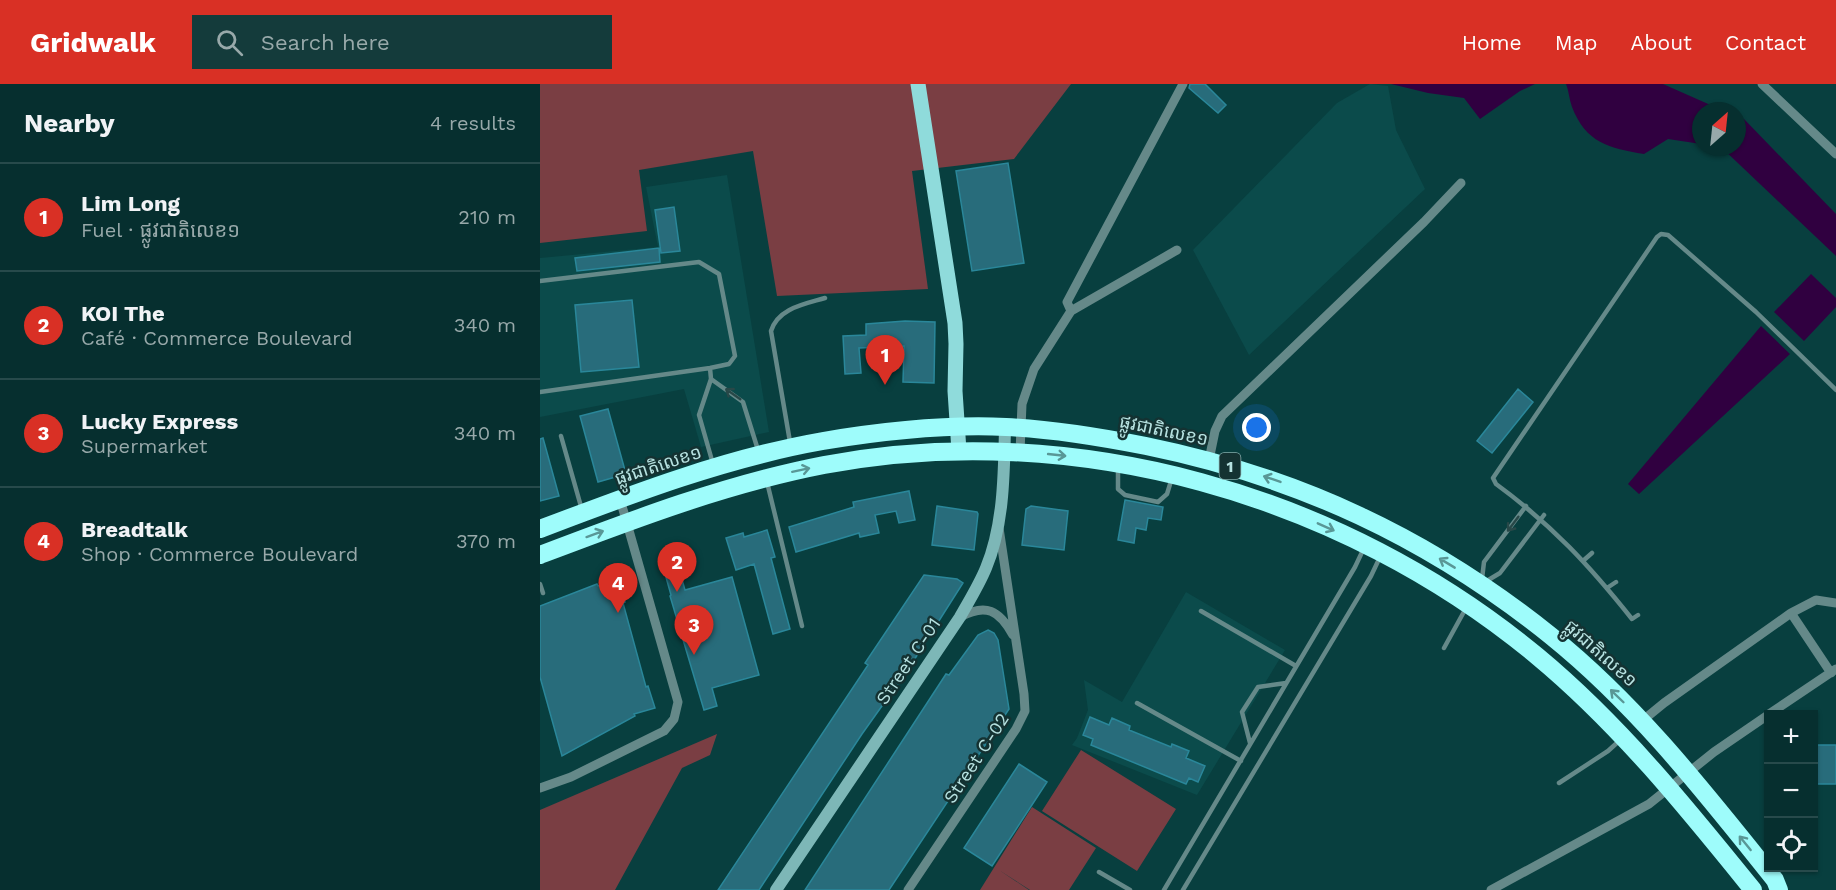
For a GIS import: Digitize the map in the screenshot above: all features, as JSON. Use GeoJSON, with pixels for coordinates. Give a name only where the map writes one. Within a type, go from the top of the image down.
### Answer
{"type":"FeatureCollection","features":[{"type":"Feature","properties":{"kind":"highway","name":"ផ្លូវជាតិលេខ១"},"geometry":{"type":"LineString","coordinates":[[540,555],[628,522],[718,480],[759,455],[872,434],[957,427],[1013,427],[1123,441],[1209,460],[1294,487],[1371,520],[1422,548],[1578,692],[1623,737],[1670,788],[1753,890]]}},
{"type":"Feature","properties":{"kind":"highway","name":"ផ្លូវជាតិលេខ១"},"geometry":{"type":"LineString","coordinates":[[540,529],[620,499],[718,480],[766,478],[875,458],[959,451],[1067,456],[1173,476],[1242,495],[1365,545],[1410,568],[1474,595],[1552,637],[1642,721],[1688,772],[1775,880],[1779,890]]}},
{"type":"Feature","properties":{"kind":"main road"},"geometry":{"type":"LineString","coordinates":[[918,84],[955,323],[955,391],[959,451]]}},
{"type":"Feature","properties":{"kind":"street"},"geometry":{"type":"LineString","coordinates":[[1071,311],[1067,302],[1183,84]]}},
{"type":"Feature","properties":{"kind":"street"},"geometry":{"type":"LineString","coordinates":[[1761,84],[1836,154]]}},
{"type":"Feature","properties":{"kind":"street"},"geometry":{"type":"LineString","coordinates":[[1209,460],[1215,431],[1222,416],[1424,222],[1461,183]]}},
{"type":"Feature","properties":{"kind":"street"},"geometry":{"type":"LineString","coordinates":[[1013,427],[1034,369],[1071,311],[1177,250]]}},
{"type":"Feature","properties":{"kind":"street","name":"Street C-01"},"geometry":{"type":"LineString","coordinates":[[776,890],[960,617],[987,568],[1012,452],[1013,427]]}},
{"type":"Feature","properties":{"kind":"street"},"geometry":{"type":"LineString","coordinates":[[540,788],[571,777],[664,731],[674,719],[678,702],[620,499]]}},
{"type":"Feature","properties":{"kind":"street","name":"Street C-02"},"geometry":{"type":"LineString","coordinates":[[908,890],[1022,720],[1025,711],[998,523]]}},
{"type":"Feature","properties":{"kind":"street"},"geometry":{"type":"LineString","coordinates":[[1642,721],[1791,613],[1816,600],[1836,603]]}},
{"type":"Feature","properties":{"kind":"street"},"geometry":{"type":"LineString","coordinates":[[960,617],[974,610],[987,610],[998,614],[1006,622],[1016,641]]}},
{"type":"Feature","properties":{"kind":"street"},"geometry":{"type":"LineString","coordinates":[[1777,710],[1834,674],[1791,613]]}},
{"type":"Feature","properties":{"kind":"street"},"geometry":{"type":"LineString","coordinates":[[1491,890],[1649,804],[1714,752],[1764,718]]}},
{"type":"Feature","properties":{"kind":"lane"},"geometry":{"type":"LineString","coordinates":[[1638,615],[1632,619],[1584,560],[1543,517],[1496,483],[1493,478],[1657,237],[1661,234],[1668,235],[1756,312],[1836,390]]}},
{"type":"Feature","properties":{"kind":"lane"},"geometry":{"type":"LineString","coordinates":[[540,281],[699,262],[719,274],[735,356],[729,364],[710,368],[540,392]]}},
{"type":"Feature","properties":{"kind":"lane"},"geometry":{"type":"LineString","coordinates":[[791,448],[771,331],[773,324],[780,316],[795,307],[825,298]]}},
{"type":"Feature","properties":{"kind":"lane"},"geometry":{"type":"LineString","coordinates":[[710,368],[711,379],[699,415],[718,480]]}},
{"type":"Feature","properties":{"kind":"lane"},"geometry":{"type":"LineString","coordinates":[[711,379],[743,402],[766,478],[802,626]]}},
{"type":"Feature","properties":{"kind":"lane"},"geometry":{"type":"LineString","coordinates":[[561,436],[583,513]]}},
{"type":"Feature","properties":{"kind":"lane"},"geometry":{"type":"LineString","coordinates":[[1118,465],[1118,489],[1125,495],[1158,502],[1167,494],[1173,476]]}},
{"type":"Feature","properties":{"kind":"lane"},"geometry":{"type":"LineString","coordinates":[[1444,648],[1474,595],[1484,562],[1526,506]]}},
{"type":"Feature","properties":{"kind":"lane"},"geometry":{"type":"LineString","coordinates":[[1474,595],[1500,573],[1543,517]]}},
{"type":"Feature","properties":{"kind":"lane"},"geometry":{"type":"LineString","coordinates":[[1566,542],[1571,536]]}},
{"type":"Feature","properties":{"kind":"lane"},"geometry":{"type":"LineString","coordinates":[[1164,890],[1355,567],[1365,545]]}},
{"type":"Feature","properties":{"kind":"lane"},"geometry":{"type":"LineString","coordinates":[[1584,560],[1592,553]]}},
{"type":"Feature","properties":{"kind":"lane"},"geometry":{"type":"LineString","coordinates":[[1183,890],[1382,554]]}},
{"type":"Feature","properties":{"kind":"lane"},"geometry":{"type":"LineString","coordinates":[[1607,588],[1616,582]]}},
{"type":"Feature","properties":{"kind":"lane"},"geometry":{"type":"LineString","coordinates":[[540,585],[543,593]]}},
{"type":"Feature","properties":{"kind":"lane"},"geometry":{"type":"LineString","coordinates":[[1201,611],[1296,666]]}},
{"type":"Feature","properties":{"kind":"lane"},"geometry":{"type":"LineString","coordinates":[[1251,744],[1242,715],[1249,700],[1258,687],[1286,683]]}},
{"type":"Feature","properties":{"kind":"lane"},"geometry":{"type":"LineString","coordinates":[[1137,703],[1241,760]]}},
{"type":"Feature","properties":{"kind":"lane"},"geometry":{"type":"LineString","coordinates":[[1559,783],[1608,751],[1623,737]]}},
{"type":"Feature","properties":{"kind":"lane"},"geometry":{"type":"LineString","coordinates":[[1099,872],[1130,890]]}},
{"type":"Feature","properties":{"kind":"shaded area"},"geometry":{"type":"Polygon","coordinates":[[[540,84],[1071,84],[1014,159],[912,171],[928,289],[777,296],[753,151],[639,170],[647,231],[540,243],[540,84]]]}},
{"type":"Feature","properties":{"kind":"shaded area"},"geometry":{"type":"Polygon","coordinates":[[[1370,84],[1388,86],[1396,130],[1425,189],[1249,355],[1193,250],[1337,103],[1370,84]]]}},
{"type":"Feature","properties":{"kind":"shaded area"},"geometry":{"type":"Polygon","coordinates":[[[1391,84],[1535,84],[1520,91],[1480,119],[1464,98],[1428,93],[1391,84]]]}},
{"type":"Feature","properties":{"kind":"shaded area"},"geometry":{"type":"Polygon","coordinates":[[[1566,84],[1663,84],[1704,102],[1692,102],[1692,143],[1668,139],[1644,154],[1600,142],[1584,129],[1572,107],[1566,84]]]}},
{"type":"Feature","properties":{"kind":"shaded area"},"geometry":{"type":"Polygon","coordinates":[[[1746,121],[1836,214],[1836,256],[1730,156],[1746,156],[1746,121]]]}},
{"type":"Feature","properties":{"kind":"shaded area"},"geometry":{"type":"Polygon","coordinates":[[[727,175],[769,432],[701,447],[684,389],[540,417],[540,258],[658,247],[646,187],[727,175]]]}},
{"type":"Feature","properties":{"kind":"shaded area"},"geometry":{"type":"Polygon","coordinates":[[[1811,274],[1836,298],[1836,307],[1804,341],[1774,312],[1811,274]]]}},
{"type":"Feature","properties":{"kind":"shaded area"},"geometry":{"type":"Polygon","coordinates":[[[1761,326],[1790,354],[1639,494],[1628,484],[1761,326]]]}},
{"type":"Feature","properties":{"kind":"shaded area"},"geometry":{"type":"Polygon","coordinates":[[[1186,592],[1285,650],[1197,795],[1072,745],[1088,710],[1084,680],[1122,702],[1186,592]]]}},
{"type":"Feature","properties":{"kind":"shaded area"},"geometry":{"type":"Polygon","coordinates":[[[717,734],[710,755],[682,768],[615,890],[540,890],[540,810],[717,734]]]}},
{"type":"Feature","properties":{"kind":"shaded area"},"geometry":{"type":"Polygon","coordinates":[[[1081,750],[1176,809],[1137,871],[1042,811],[1081,750]]]}},
{"type":"Feature","properties":{"kind":"shaded area"},"geometry":{"type":"Polygon","coordinates":[[[1032,807],[1096,848],[1069,890],[1030,890],[999,870],[1029,890],[980,890],[1032,807]]]}},
{"type":"Feature","properties":{"kind":"building"},"geometry":{"type":"Polygon","coordinates":[[[1190,84],[1205,84],[1226,105],[1218,113],[1189,88],[1190,84]]]}},
{"type":"Feature","properties":{"kind":"building"},"geometry":{"type":"Polygon","coordinates":[[[1008,163],[1024,263],[972,271],[956,171],[1008,163]]]}},
{"type":"Feature","properties":{"kind":"building"},"geometry":{"type":"Polygon","coordinates":[[[674,207],[680,251],[661,253],[655,210],[674,207]]]}},
{"type":"Feature","properties":{"kind":"building"},"geometry":{"type":"Polygon","coordinates":[[[659,248],[660,262],[577,271],[575,258],[659,248]]]}},
{"type":"Feature","properties":{"kind":"building"},"geometry":{"type":"Polygon","coordinates":[[[632,300],[639,367],[581,372],[575,305],[632,300]]]}},
{"type":"Feature","properties":{"kind":"building"},"geometry":{"type":"Polygon","coordinates":[[[905,321],[935,322],[934,383],[903,382],[904,346],[859,348],[861,373],[845,374],[843,336],[866,335],[866,324],[905,321]]]}},
{"type":"Feature","properties":{"kind":"building"},"geometry":{"type":"Polygon","coordinates":[[[1518,389],[1533,402],[1492,453],[1477,441],[1518,389]]]}},
{"type":"Feature","properties":{"kind":"building"},"geometry":{"type":"Polygon","coordinates":[[[608,409],[626,474],[598,482],[580,416],[608,409]]]}},
{"type":"Feature","properties":{"kind":"building"},"geometry":{"type":"Polygon","coordinates":[[[543,438],[559,496],[540,501],[540,439],[543,438]]]}},
{"type":"Feature","properties":{"kind":"building"},"geometry":{"type":"Polygon","coordinates":[[[909,491],[915,520],[899,523],[896,511],[875,515],[879,533],[860,537],[859,533],[796,552],[789,527],[854,507],[853,502],[909,491]]]}},
{"type":"Feature","properties":{"kind":"building"},"geometry":{"type":"Polygon","coordinates":[[[1125,500],[1163,507],[1161,520],[1148,518],[1146,530],[1136,528],[1134,543],[1118,540],[1125,500]]]}},
{"type":"Feature","properties":{"kind":"building"},"geometry":{"type":"Polygon","coordinates":[[[937,506],[977,512],[974,550],[932,545],[937,506]]]}},
{"type":"Feature","properties":{"kind":"building"},"geometry":{"type":"Polygon","coordinates":[[[1031,506],[1068,511],[1064,550],[1022,545],[1026,509],[1031,506]]]}},
{"type":"Feature","properties":{"kind":"building"},"geometry":{"type":"Polygon","coordinates":[[[767,530],[775,557],[771,558],[790,629],[773,634],[754,564],[736,570],[726,538],[743,533],[744,537],[767,530]]]}},
{"type":"Feature","properties":{"kind":"building"},"geometry":{"type":"Polygon","coordinates":[[[676,559],[685,590],[732,577],[759,675],[712,688],[717,706],[704,710],[662,563],[676,559]]]}},
{"type":"Feature","properties":{"kind":"building"},"geometry":{"type":"Polygon","coordinates":[[[924,575],[957,579],[963,583],[909,668],[862,734],[759,890],[718,890],[868,665],[865,663],[924,575]]]}},
{"type":"Feature","properties":{"kind":"building"},"geometry":{"type":"Polygon","coordinates":[[[620,581],[625,602],[623,603],[646,687],[648,686],[655,708],[634,714],[635,716],[562,756],[540,677],[540,606],[597,584],[598,586],[620,581]]]}},
{"type":"Feature","properties":{"kind":"building"},"geometry":{"type":"Polygon","coordinates":[[[988,630],[994,633],[998,640],[1009,709],[889,890],[805,890],[946,674],[949,675],[978,635],[988,630]]]}},
{"type":"Feature","properties":{"kind":"building"},"geometry":{"type":"Polygon","coordinates":[[[1090,717],[1109,725],[1112,718],[1130,726],[1129,730],[1171,747],[1172,744],[1189,751],[1186,758],[1205,766],[1198,782],[1189,778],[1186,784],[1091,745],[1093,739],[1083,735],[1090,717]]]}},
{"type":"Feature","properties":{"kind":"building"},"geometry":{"type":"Polygon","coordinates":[[[1818,745],[1836,745],[1836,784],[1818,784],[1818,745]]]}},
{"type":"Feature","properties":{"kind":"building"},"geometry":{"type":"Polygon","coordinates":[[[1019,764],[1047,782],[992,866],[964,848],[1019,764]]]}},
{"type":"Feature","properties":{"kind":"place","name":"Lim Long"},"geometry":{"type":"Point","coordinates":[885,385]}},
{"type":"Feature","properties":{"kind":"place","name":"KOI The"},"geometry":{"type":"Point","coordinates":[677,592]}},
{"type":"Feature","properties":{"kind":"place","name":"Breadtalk"},"geometry":{"type":"Point","coordinates":[618,613]}},
{"type":"Feature","properties":{"kind":"place","name":"Lucky Express"},"geometry":{"type":"Point","coordinates":[694,655]}}]}
